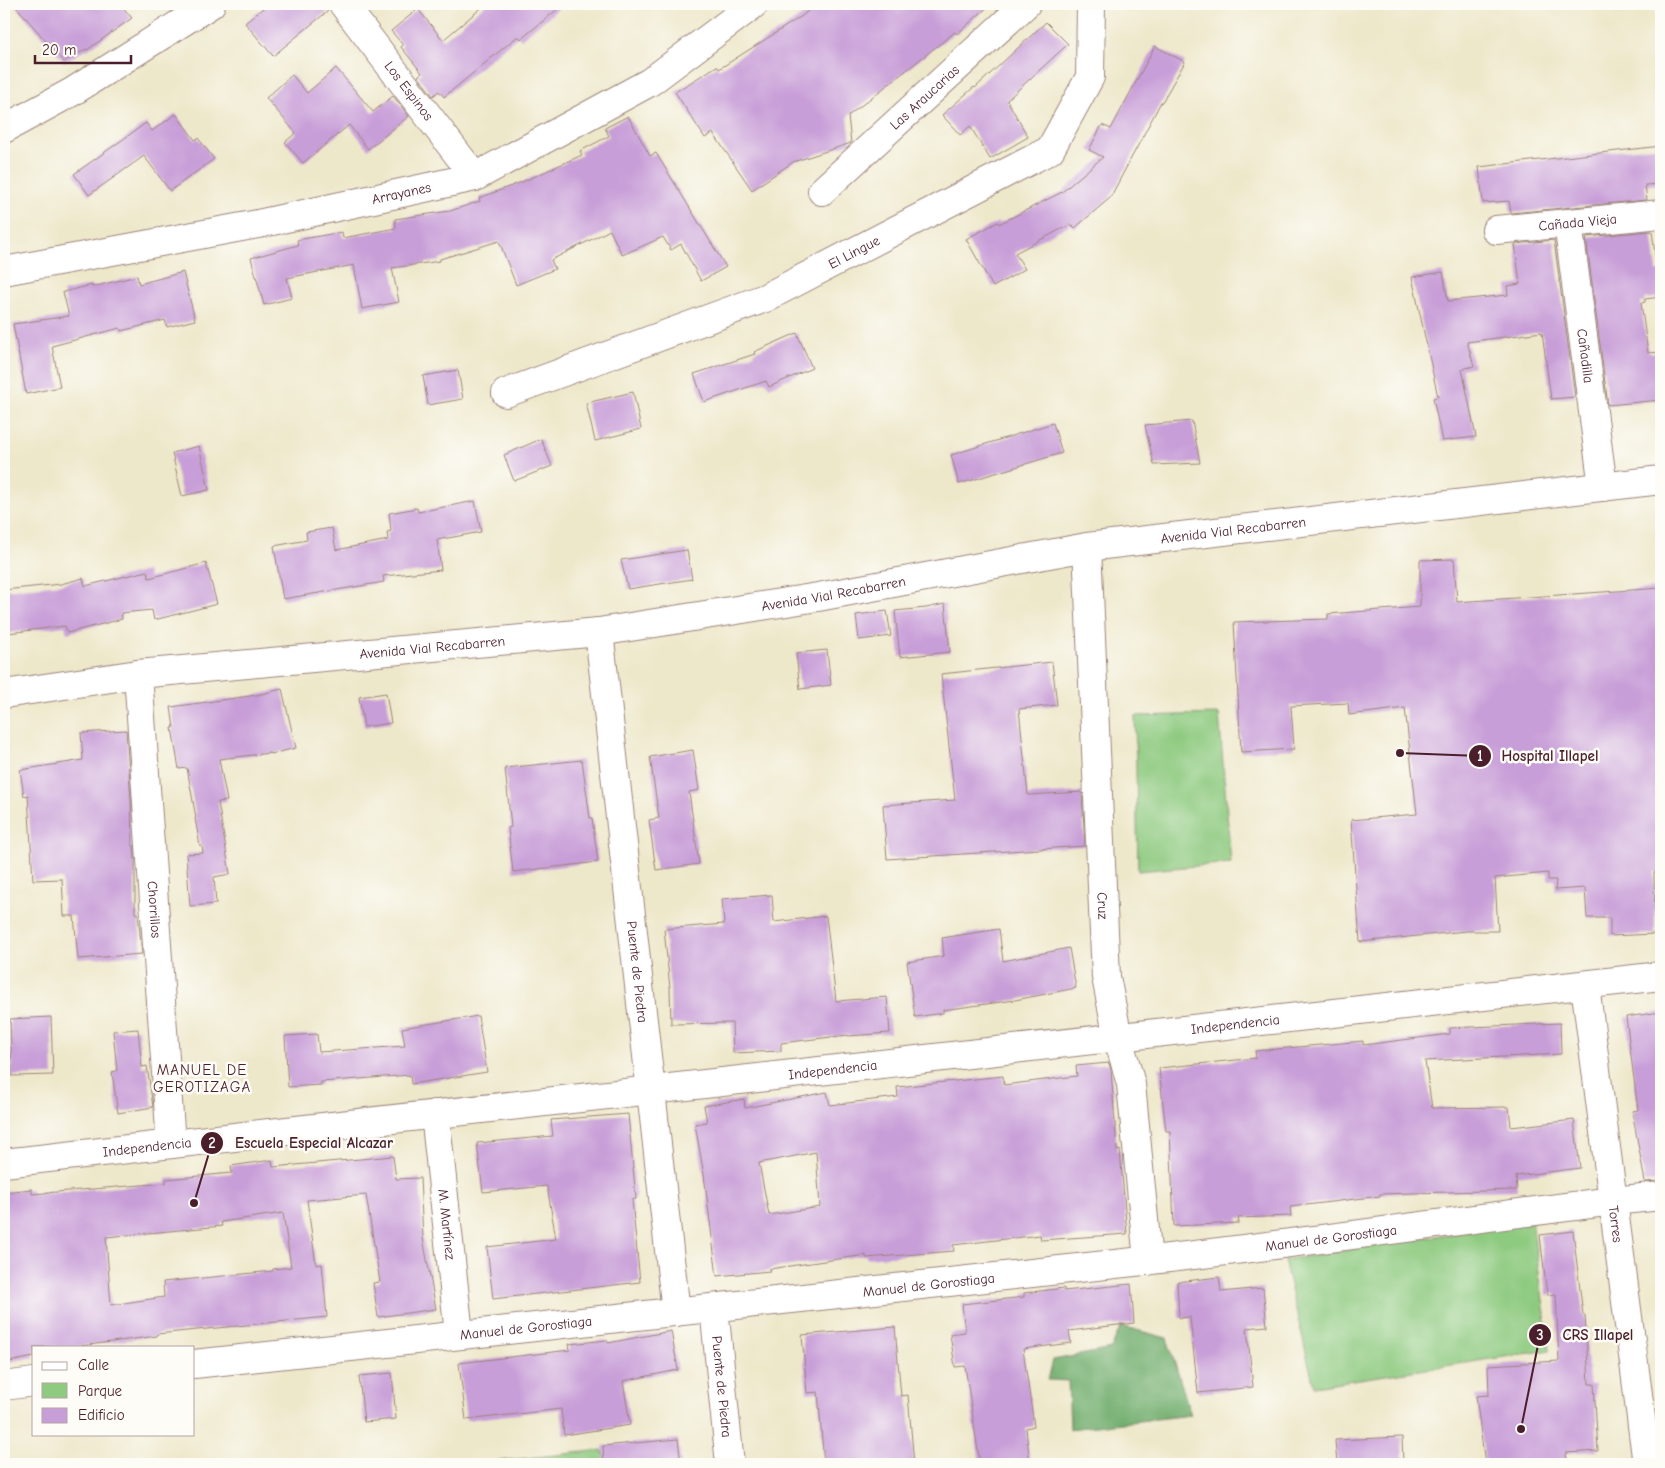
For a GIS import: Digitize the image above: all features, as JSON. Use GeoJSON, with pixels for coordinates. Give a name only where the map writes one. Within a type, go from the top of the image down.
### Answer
{"type":"FeatureCollection","features":[{"type":"Feature","properties":{"kind":"street"},"geometry":{"type":"LineString","coordinates":[[4,129],[72,92],[211,4]]}},
{"type":"Feature","properties":{"kind":"street","name":"Los Espinos"},"geometry":{"type":"LineString","coordinates":[[344,4],[475,177]]}},
{"type":"Feature","properties":{"kind":"street","name":"Arrayanes"},"geometry":{"type":"LineString","coordinates":[[4,271],[258,224],[475,177],[650,82],[754,4]]}},
{"type":"Feature","properties":{"kind":"street","name":"Las Araucarias"},"geometry":{"type":"LineString","coordinates":[[822,191],[1026,4]]}},
{"type":"Feature","properties":{"kind":"street","name":"El Lingue"},"geometry":{"type":"LineString","coordinates":[[506,393],[765,298],[1050,150],[1090,77],[1091,4]]}},
{"type":"Feature","properties":{"kind":"street","name":"Cañada Vieja"},"geometry":{"type":"LineString","coordinates":[[1496,230],[1661,214]]}},
{"type":"Feature","properties":{"kind":"street","name":"Cañadilla"},"geometry":{"type":"LineString","coordinates":[[1568,223],[1603,487]]}},
{"type":"Feature","properties":{"kind":"street","name":"Avenida Vial Recabarren"},"geometry":{"type":"LineString","coordinates":[[4,694],[138,674],[599,632],[818,597],[1087,547],[1661,480]]}},
{"type":"Feature","properties":{"kind":"street","name":"Cruz"},"geometry":{"type":"LineString","coordinates":[[1087,547],[1106,977],[1118,1038],[1131,1084],[1148,1261]]}},
{"type":"Feature","properties":{"kind":"street","name":"Puente de Piedra"},"geometry":{"type":"LineString","coordinates":[[599,632],[676,1312]]}},
{"type":"Feature","properties":{"kind":"street","name":"Chorrillos"},"geometry":{"type":"LineString","coordinates":[[138,674],[171,1144]]}},
{"type":"Feature","properties":{"kind":"street","name":"Independencia"},"geometry":{"type":"LineString","coordinates":[[4,1163],[1661,976]]}},
{"type":"Feature","properties":{"kind":"street","name":"Torres"},"geometry":{"type":"LineString","coordinates":[[1585,985],[1647,1464]]}},
{"type":"Feature","properties":{"kind":"street","name":"M. Martínez"},"geometry":{"type":"LineString","coordinates":[[435,1114],[459,1334]]}},
{"type":"Feature","properties":{"kind":"street","name":"Manuel de Gorostiaga"},"geometry":{"type":"LineString","coordinates":[[195,1364],[1148,1261],[1661,1196]]}},
{"type":"Feature","properties":{"kind":"street","name":"Puente de Piedra"},"geometry":{"type":"LineString","coordinates":[[714,1308],[730,1464]]}},
{"type":"Feature","properties":{"kind":"street"},"geometry":{"type":"LineString","coordinates":[[4,1386],[32,1382]]}},
{"type":"Feature","properties":{"kind":"green space"},"geometry":{"type":"Polygon","coordinates":[[[1219,714],[1231,863],[1138,871],[1135,716],[1219,714]]]}},
{"type":"Feature","properties":{"kind":"green space"},"geometry":{"type":"Polygon","coordinates":[[[1532,1221],[1550,1350],[1314,1386],[1284,1260],[1532,1221]]]}},
{"type":"Feature","properties":{"kind":"green space"},"geometry":{"type":"Polygon","coordinates":[[[1121,1326],[1167,1338],[1191,1415],[1070,1429],[1068,1381],[1048,1380],[1053,1360],[1111,1349],[1121,1326]]]}},
{"type":"Feature","properties":{"kind":"green space"},"geometry":{"type":"Polygon","coordinates":[[[602,1450],[606,1464],[471,1464],[602,1450]]]}},
{"type":"Feature","properties":{"kind":"building"},"geometry":{"type":"Polygon","coordinates":[[[14,4],[120,4],[132,18],[87,50],[64,62],[14,4]]]}},
{"type":"Feature","properties":{"kind":"building"},"geometry":{"type":"Polygon","coordinates":[[[268,4],[328,4],[329,10],[273,56],[245,23],[268,4]]]}},
{"type":"Feature","properties":{"kind":"building"},"geometry":{"type":"Polygon","coordinates":[[[486,4],[564,4],[521,39],[518,36],[444,97],[439,91],[433,96],[418,76],[422,73],[391,31],[418,9],[443,40],[486,4]]]}},
{"type":"Feature","properties":{"kind":"building"},"geometry":{"type":"Polygon","coordinates":[[[816,4],[991,4],[957,34],[955,32],[848,116],[851,143],[793,162],[752,190],[713,133],[705,138],[675,92],[717,66],[719,69],[802,16],[816,4]]]}},
{"type":"Feature","properties":{"kind":"building"},"geometry":{"type":"Polygon","coordinates":[[[1046,22],[1068,44],[1007,100],[1028,137],[990,159],[970,126],[960,135],[942,115],[975,88],[1046,22]]]}},
{"type":"Feature","properties":{"kind":"building"},"geometry":{"type":"Polygon","coordinates":[[[1155,46],[1185,62],[1161,102],[1110,198],[1075,228],[1071,224],[1015,253],[1025,269],[993,287],[966,239],[1062,192],[1103,157],[1089,150],[1102,125],[1111,129],[1155,46]]]}},
{"type":"Feature","properties":{"kind":"building"},"geometry":{"type":"Polygon","coordinates":[[[336,68],[373,112],[393,96],[409,116],[368,149],[349,125],[303,163],[285,142],[296,133],[266,98],[292,75],[307,93],[336,68]]]}},
{"type":"Feature","properties":{"kind":"building"},"geometry":{"type":"Polygon","coordinates":[[[176,114],[195,140],[198,138],[214,159],[170,191],[144,156],[89,195],[74,174],[146,123],[152,131],[176,114]]]}},
{"type":"Feature","properties":{"kind":"building"},"geometry":{"type":"Polygon","coordinates":[[[628,116],[650,156],[656,153],[726,267],[701,281],[681,244],[671,250],[663,237],[622,255],[610,230],[551,260],[555,269],[516,285],[499,241],[440,259],[440,261],[392,268],[399,302],[362,309],[354,265],[287,278],[292,298],[264,305],[251,258],[298,245],[297,240],[342,232],[343,238],[396,228],[395,219],[450,211],[480,201],[479,198],[522,182],[582,155],[580,151],[609,136],[605,128],[628,116]]]}},
{"type":"Feature","properties":{"kind":"building"},"geometry":{"type":"Polygon","coordinates":[[[1661,146],[1661,184],[1645,185],[1647,200],[1511,213],[1509,201],[1483,203],[1479,167],[1661,146]]]}},
{"type":"Feature","properties":{"kind":"building"},"geometry":{"type":"Polygon","coordinates":[[[1652,231],[1657,271],[1661,271],[1661,297],[1645,299],[1645,302],[1641,303],[1648,353],[1661,352],[1661,400],[1608,405],[1586,237],[1652,231]]]}},
{"type":"Feature","properties":{"kind":"building"},"geometry":{"type":"Polygon","coordinates":[[[1554,240],[1575,397],[1551,399],[1542,332],[1467,342],[1474,366],[1462,369],[1476,437],[1442,441],[1433,398],[1438,397],[1412,277],[1443,272],[1448,301],[1508,295],[1507,286],[1520,284],[1515,244],[1554,240]]]}},
{"type":"Feature","properties":{"kind":"building"},"geometry":{"type":"Polygon","coordinates":[[[183,272],[195,320],[167,327],[165,320],[121,331],[120,328],[52,346],[60,387],[26,394],[13,324],[69,316],[63,292],[137,276],[139,284],[183,272]]]}},
{"type":"Feature","properties":{"kind":"building"},"geometry":{"type":"Polygon","coordinates":[[[797,333],[812,368],[769,387],[766,381],[704,402],[694,374],[755,354],[754,352],[797,333]]]}},
{"type":"Feature","properties":{"kind":"building"},"geometry":{"type":"Polygon","coordinates":[[[458,370],[463,399],[428,405],[423,376],[458,370]]]}},
{"type":"Feature","properties":{"kind":"building"},"geometry":{"type":"Polygon","coordinates":[[[633,392],[641,429],[595,441],[586,403],[633,392]]]}},
{"type":"Feature","properties":{"kind":"building"},"geometry":{"type":"Polygon","coordinates":[[[1192,421],[1200,463],[1154,465],[1145,425],[1192,421]]]}},
{"type":"Feature","properties":{"kind":"building"},"geometry":{"type":"Polygon","coordinates":[[[1053,423],[1062,453],[959,484],[951,455],[1053,423]]]}},
{"type":"Feature","properties":{"kind":"building"},"geometry":{"type":"Polygon","coordinates":[[[541,439],[552,466],[514,481],[504,455],[541,439]]]}},
{"type":"Feature","properties":{"kind":"building"},"geometry":{"type":"Polygon","coordinates":[[[199,446],[209,490],[182,496],[172,453],[199,446]]]}},
{"type":"Feature","properties":{"kind":"building"},"geometry":{"type":"Polygon","coordinates":[[[475,501],[481,532],[437,540],[441,570],[383,576],[384,582],[283,599],[274,546],[307,540],[306,532],[332,528],[336,550],[388,540],[387,532],[391,531],[389,513],[417,508],[418,512],[475,501]]]}},
{"type":"Feature","properties":{"kind":"building"},"geometry":{"type":"Polygon","coordinates":[[[687,550],[692,579],[628,589],[621,560],[687,550]]]}},
{"type":"Feature","properties":{"kind":"building"},"geometry":{"type":"Polygon","coordinates":[[[1454,559],[1457,602],[1661,588],[1661,872],[1654,872],[1655,934],[1610,936],[1610,918],[1587,918],[1585,888],[1555,890],[1556,880],[1548,880],[1548,873],[1495,878],[1498,931],[1466,931],[1360,942],[1351,820],[1417,814],[1405,708],[1349,715],[1348,703],[1291,706],[1294,749],[1241,752],[1234,622],[1328,619],[1328,614],[1420,607],[1420,560],[1454,559]]]}},
{"type":"Feature","properties":{"kind":"building"},"geometry":{"type":"Polygon","coordinates":[[[206,563],[217,604],[154,620],[152,610],[121,613],[122,619],[67,633],[65,626],[8,633],[4,590],[61,584],[83,578],[85,586],[147,571],[149,578],[206,563]]]}},
{"type":"Feature","properties":{"kind":"building"},"geometry":{"type":"Polygon","coordinates":[[[945,604],[950,652],[900,657],[895,611],[945,604]]]}},
{"type":"Feature","properties":{"kind":"building"},"geometry":{"type":"Polygon","coordinates":[[[887,611],[891,636],[859,640],[856,615],[887,611]]]}},
{"type":"Feature","properties":{"kind":"building"},"geometry":{"type":"Polygon","coordinates":[[[827,650],[831,685],[800,689],[796,653],[827,650]]]}},
{"type":"Feature","properties":{"kind":"building"},"geometry":{"type":"Polygon","coordinates":[[[1052,662],[1057,705],[1019,709],[1028,795],[1082,792],[1085,846],[887,859],[883,805],[955,800],[941,674],[1052,662]]]}},
{"type":"Feature","properties":{"kind":"building"},"geometry":{"type":"Polygon","coordinates":[[[282,689],[296,748],[271,754],[219,759],[227,801],[218,802],[230,874],[214,877],[216,904],[190,906],[186,854],[203,853],[202,846],[200,846],[187,768],[179,769],[172,728],[174,728],[171,707],[257,695],[282,689]]]}},
{"type":"Feature","properties":{"kind":"building"},"geometry":{"type":"Polygon","coordinates":[[[386,693],[391,723],[364,727],[359,697],[386,693]]]}},
{"type":"Feature","properties":{"kind":"building"},"geometry":{"type":"Polygon","coordinates":[[[126,730],[132,846],[134,846],[135,859],[135,913],[138,913],[142,954],[78,959],[74,916],[64,916],[62,879],[33,880],[28,795],[24,796],[20,770],[83,760],[81,733],[126,730]]]}},
{"type":"Feature","properties":{"kind":"building"},"geometry":{"type":"Polygon","coordinates":[[[693,750],[699,790],[689,792],[699,864],[656,870],[649,820],[659,818],[650,757],[693,750]]]}},
{"type":"Feature","properties":{"kind":"building"},"geometry":{"type":"Polygon","coordinates":[[[582,760],[598,862],[513,872],[508,828],[511,827],[505,768],[582,760]]]}},
{"type":"Feature","properties":{"kind":"building"},"geometry":{"type":"Polygon","coordinates":[[[772,895],[774,922],[826,916],[836,1001],[887,997],[890,1033],[848,1035],[781,1043],[781,1051],[733,1053],[732,1023],[671,1024],[670,988],[664,929],[724,924],[722,899],[772,895]]]}},
{"type":"Feature","properties":{"kind":"building"},"geometry":{"type":"Polygon","coordinates":[[[999,929],[1003,961],[1069,948],[1076,988],[1015,1000],[943,1010],[943,1013],[915,1017],[907,962],[944,956],[942,938],[999,929]]]}},
{"type":"Feature","properties":{"kind":"building"},"geometry":{"type":"Polygon","coordinates":[[[1661,1012],[1661,1181],[1645,1182],[1632,1111],[1638,1110],[1626,1017],[1661,1012]]]}},
{"type":"Feature","properties":{"kind":"building"},"geometry":{"type":"Polygon","coordinates":[[[478,1016],[487,1072],[411,1084],[410,1075],[321,1082],[321,1085],[288,1087],[285,1036],[317,1034],[319,1052],[405,1046],[402,1028],[478,1016]]]}},
{"type":"Feature","properties":{"kind":"building"},"geometry":{"type":"Polygon","coordinates":[[[51,1017],[53,1075],[12,1076],[10,1019],[51,1017]]]}},
{"type":"Feature","properties":{"kind":"building"},"geometry":{"type":"Polygon","coordinates":[[[1560,1023],[1561,1054],[1425,1061],[1432,1108],[1509,1107],[1511,1127],[1574,1120],[1580,1168],[1516,1176],[1517,1190],[1380,1194],[1380,1196],[1290,1207],[1291,1216],[1238,1218],[1239,1223],[1174,1226],[1170,1131],[1166,1131],[1159,1068],[1256,1058],[1255,1051],[1363,1041],[1363,1045],[1450,1034],[1450,1028],[1560,1023]]]}},
{"type":"Feature","properties":{"kind":"building"},"geometry":{"type":"Polygon","coordinates":[[[138,1029],[142,1067],[147,1066],[153,1107],[118,1113],[112,1072],[117,1071],[113,1031],[138,1029]]]}},
{"type":"Feature","properties":{"kind":"building"},"geometry":{"type":"Polygon","coordinates":[[[1109,1063],[1117,1151],[1120,1150],[1127,1234],[1041,1240],[1040,1235],[953,1245],[954,1251],[866,1258],[866,1255],[769,1269],[770,1271],[717,1276],[704,1175],[695,1124],[707,1122],[704,1106],[744,1099],[745,1108],[827,1092],[830,1105],[898,1097],[897,1087],[1003,1076],[1004,1085],[1077,1076],[1076,1066],[1109,1063]],[[816,1152],[759,1163],[769,1215],[820,1207],[816,1152]]]}},
{"type":"Feature","properties":{"kind":"building"},"geometry":{"type":"Polygon","coordinates":[[[628,1114],[636,1199],[632,1200],[640,1282],[493,1299],[487,1247],[556,1239],[547,1186],[483,1192],[477,1143],[553,1136],[551,1120],[628,1114]]]}},
{"type":"Feature","properties":{"kind":"building"},"geometry":{"type":"Polygon","coordinates":[[[393,1156],[396,1179],[420,1178],[423,1238],[436,1309],[378,1317],[373,1283],[380,1282],[366,1195],[307,1200],[316,1265],[322,1264],[327,1317],[157,1334],[157,1336],[81,1346],[32,1346],[32,1357],[4,1363],[4,1192],[32,1189],[32,1194],[166,1183],[166,1179],[232,1173],[231,1166],[272,1160],[273,1167],[393,1156]],[[283,1213],[221,1222],[222,1226],[106,1237],[111,1305],[164,1297],[163,1282],[273,1271],[273,1269],[291,1267],[283,1213]]]}},
{"type":"Feature","properties":{"kind":"building"},"geometry":{"type":"Polygon","coordinates":[[[1573,1231],[1583,1315],[1585,1315],[1589,1384],[1594,1384],[1598,1451],[1566,1453],[1567,1462],[1550,1464],[1485,1464],[1476,1396],[1489,1395],[1488,1365],[1559,1361],[1556,1294],[1547,1295],[1540,1235],[1573,1231]]]}},
{"type":"Feature","properties":{"kind":"building"},"geometry":{"type":"Polygon","coordinates":[[[1219,1277],[1221,1292],[1263,1288],[1267,1326],[1247,1328],[1253,1387],[1198,1393],[1190,1317],[1179,1318],[1177,1282],[1219,1277]]]}},
{"type":"Feature","properties":{"kind":"building"},"geometry":{"type":"Polygon","coordinates":[[[1131,1284],[1134,1323],[1069,1331],[1071,1343],[1023,1349],[1034,1426],[1026,1428],[1030,1464],[980,1464],[965,1366],[955,1367],[950,1334],[965,1332],[962,1304],[1024,1297],[1024,1293],[1064,1288],[1064,1291],[1131,1284]]]}},
{"type":"Feature","properties":{"kind":"building"},"geometry":{"type":"Polygon","coordinates":[[[895,1327],[901,1396],[908,1395],[914,1464],[824,1464],[818,1392],[807,1393],[802,1335],[895,1327]]]}},
{"type":"Feature","properties":{"kind":"building"},"geometry":{"type":"Polygon","coordinates":[[[671,1331],[678,1370],[623,1381],[630,1425],[564,1435],[561,1409],[466,1420],[459,1363],[570,1350],[569,1344],[607,1340],[608,1343],[671,1331]]]}},
{"type":"Feature","properties":{"kind":"building"},"geometry":{"type":"Polygon","coordinates":[[[392,1373],[396,1419],[364,1422],[359,1376],[392,1373]]]}},
{"type":"Feature","properties":{"kind":"building"},"geometry":{"type":"Polygon","coordinates":[[[1402,1437],[1403,1464],[1337,1464],[1335,1440],[1402,1437]]]}},
{"type":"Feature","properties":{"kind":"building"},"geometry":{"type":"Polygon","coordinates":[[[678,1439],[681,1464],[604,1464],[603,1446],[678,1439]]]}},
{"type":"Feature","properties":{"kind":"place","name":"Hospital Illapel"},"geometry":{"type":"Point","coordinates":[1400,753]}},
{"type":"Feature","properties":{"kind":"place","name":"Escuela Especial Alcazar"},"geometry":{"type":"Point","coordinates":[194,1203]}},
{"type":"Feature","properties":{"kind":"place","name":"CRS Illapel"},"geometry":{"type":"Point","coordinates":[1521,1429]}},
{"type":"Feature","properties":{"kind":"district","name":"MANUEL DE GEROTIZAGA"},"geometry":{"type":"Point","coordinates":[202,1078]}}]}
